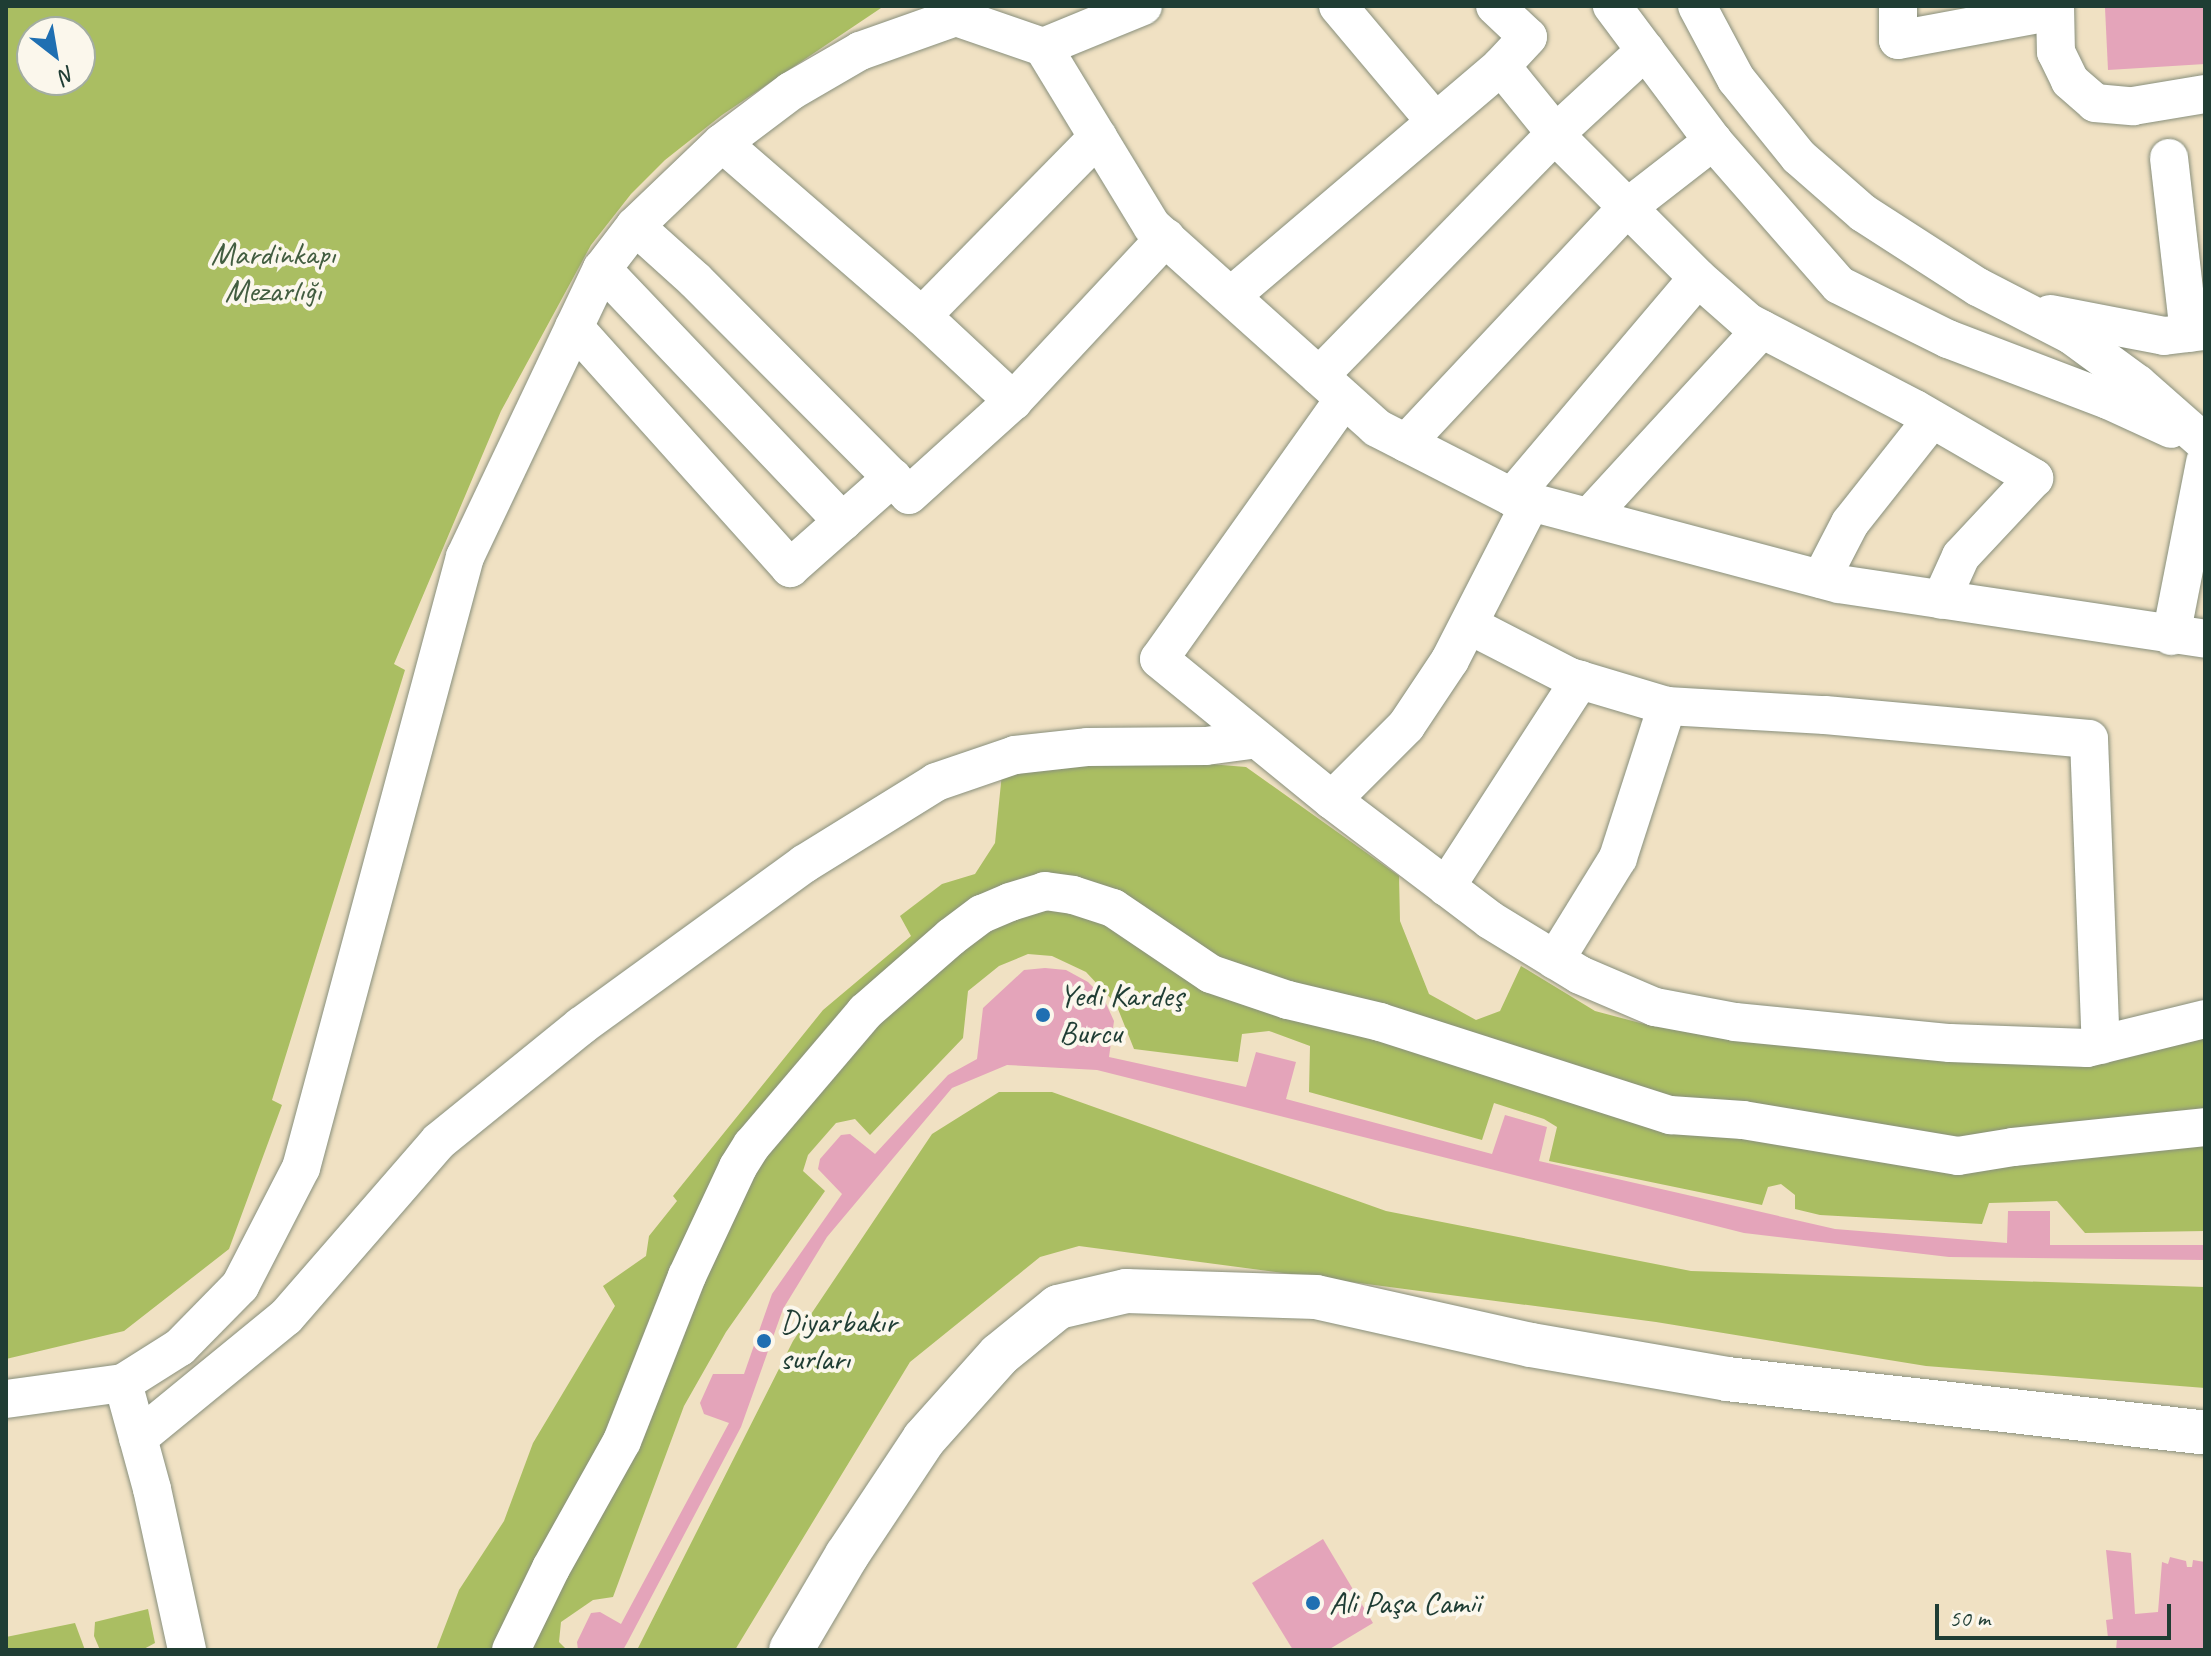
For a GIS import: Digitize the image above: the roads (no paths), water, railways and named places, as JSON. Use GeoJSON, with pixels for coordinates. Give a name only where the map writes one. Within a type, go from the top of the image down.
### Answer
{"type":"FeatureCollection","features":[{"type":"Feature","properties":{"kind":"street"},"geometry":{"type":"LineString","coordinates":[[1043,47],[1143,6]]}},
{"type":"Feature","properties":{"kind":"street"},"geometry":{"type":"LineString","coordinates":[[1338,6],[1435,121]]}},
{"type":"Feature","properties":{"kind":"street"},"geometry":{"type":"LineString","coordinates":[[1231,296],[1501,66],[1528,37],[1495,6]]}},
{"type":"Feature","properties":{"kind":"street"},"geometry":{"type":"LineString","coordinates":[[1612,6],[1713,141],[1839,285],[1948,339],[2108,400],[2205,443]]}},
{"type":"Feature","properties":{"kind":"street"},"geometry":{"type":"LineString","coordinates":[[1697,6],[1736,79],[1799,157],[1863,213],[1978,287],[2082,343],[2138,384],[2205,443]]}},
{"type":"Feature","properties":{"kind":"street"},"geometry":{"type":"LineString","coordinates":[[1898,6],[1898,40],[2055,9],[2056,52],[2070,81],[2095,103],[2133,106],[2205,94]]}},
{"type":"Feature","properties":{"kind":"street"},"geometry":{"type":"LineString","coordinates":[[6,1399],[123,1383],[180,1347],[240,1286],[301,1168],[465,557],[602,269],[635,226],[722,143],[791,91],[860,51],[956,17],[1043,47],[1152,226],[1377,428],[1522,499],[1821,579],[2188,638],[2205,462]]}},
{"type":"Feature","properties":{"kind":"street"},"geometry":{"type":"LineString","coordinates":[[1646,50],[1556,133],[1332,387],[1159,659],[1332,800],[1490,920],[1580,975],[1655,1007],[1735,1022],[1950,1043],[2101,1045],[2205,1019]]}},
{"type":"Feature","properties":{"kind":"street"},"geometry":{"type":"LineString","coordinates":[[1501,66],[1556,133],[1698,278],[1748,322],[1932,419],[2034,478],[1961,556],[1941,600]]}},
{"type":"Feature","properties":{"kind":"street"},"geometry":{"type":"LineString","coordinates":[[922,316],[1098,137]]}},
{"type":"Feature","properties":{"kind":"street"},"geometry":{"type":"LineString","coordinates":[[1406,443],[1628,207],[1713,141]]}},
{"type":"Feature","properties":{"kind":"street"},"geometry":{"type":"LineString","coordinates":[[722,143],[922,316],[1013,401]]}},
{"type":"Feature","properties":{"kind":"street"},"geometry":{"type":"LineString","coordinates":[[2017,308],[2164,336],[2197,332],[2169,158]]}},
{"type":"Feature","properties":{"kind":"street"},"geometry":{"type":"LineString","coordinates":[[635,226],[695,280],[909,495],[1013,401],[1166,237]]}},
{"type":"Feature","properties":{"kind":"street"},"geometry":{"type":"LineString","coordinates":[[602,269],[843,522]]}},
{"type":"Feature","properties":{"kind":"street"},"geometry":{"type":"LineString","coordinates":[[1332,800],[1406,726],[1450,660],[1469,625],[1522,499],[1698,278]]}},
{"type":"Feature","properties":{"kind":"street"},"geometry":{"type":"LineString","coordinates":[[574,327],[790,568],[893,477]]}},
{"type":"Feature","properties":{"kind":"street"},"geometry":{"type":"LineString","coordinates":[[1589,517],[1762,329]]}},
{"type":"Feature","properties":{"kind":"street"},"geometry":{"type":"LineString","coordinates":[[1821,579],[1850,523],[1932,419]]}},
{"type":"Feature","properties":{"kind":"street"},"geometry":{"type":"LineString","coordinates":[[1469,625],[1580,680],[1667,706],[1825,715],[2089,739],[2101,1045]]}},
{"type":"Feature","properties":{"kind":"street"},"geometry":{"type":"LineString","coordinates":[[1446,887],[1580,680]]}},
{"type":"Feature","properties":{"kind":"street"},"geometry":{"type":"LineString","coordinates":[[1555,960],[1618,858],[1667,706]]}},
{"type":"Feature","properties":{"kind":"street"},"geometry":{"type":"LineString","coordinates":[[138,1438],[286,1317],[439,1141],[581,1026],[815,857],[936,782],[1015,755],[1087,747],[1206,746],[1257,739]]}},
{"type":"Feature","properties":{"kind":"street"},"geometry":{"type":"LineString","coordinates":[[511,1650],[551,1568],[622,1441],[687,1276],[738,1167],[809,1075],[865,1012],[982,914],[1045,891],[1073,895],[1113,908],[1211,974],[1288,1000],[1380,1022],[1670,1115],[1743,1120],[1958,1156],[2013,1147],[2205,1127]]}},
{"type":"Feature","properties":{"kind":"street"},"geometry":{"type":"LineString","coordinates":[[791,1650],[847,1555],[924,1439],[999,1355],[1058,1307],[1126,1291],[1316,1297],[1531,1345],[1727,1379],[2205,1433]]}},
{"type":"Feature","properties":{"kind":"street"},"geometry":{"type":"LineString","coordinates":[[123,1383],[187,1650]]}},
{"type":"Feature","properties":{"kind":"place","name":"Yedi Kardeş Burcu"},"geometry":{"type":"Point","coordinates":[1043,1015]}},
{"type":"Feature","properties":{"kind":"place","name":"Diyarbakır surları"},"geometry":{"type":"Point","coordinates":[764,1341]}},
{"type":"Feature","properties":{"kind":"place","name":"Ali Paşa Camii"},"geometry":{"type":"Point","coordinates":[1313,1603]}},
{"type":"Feature","properties":{"kind":"park label","name":"Mardinkapı Mezarlığı"},"geometry":{"type":"Point","coordinates":[273,274]}}]}
